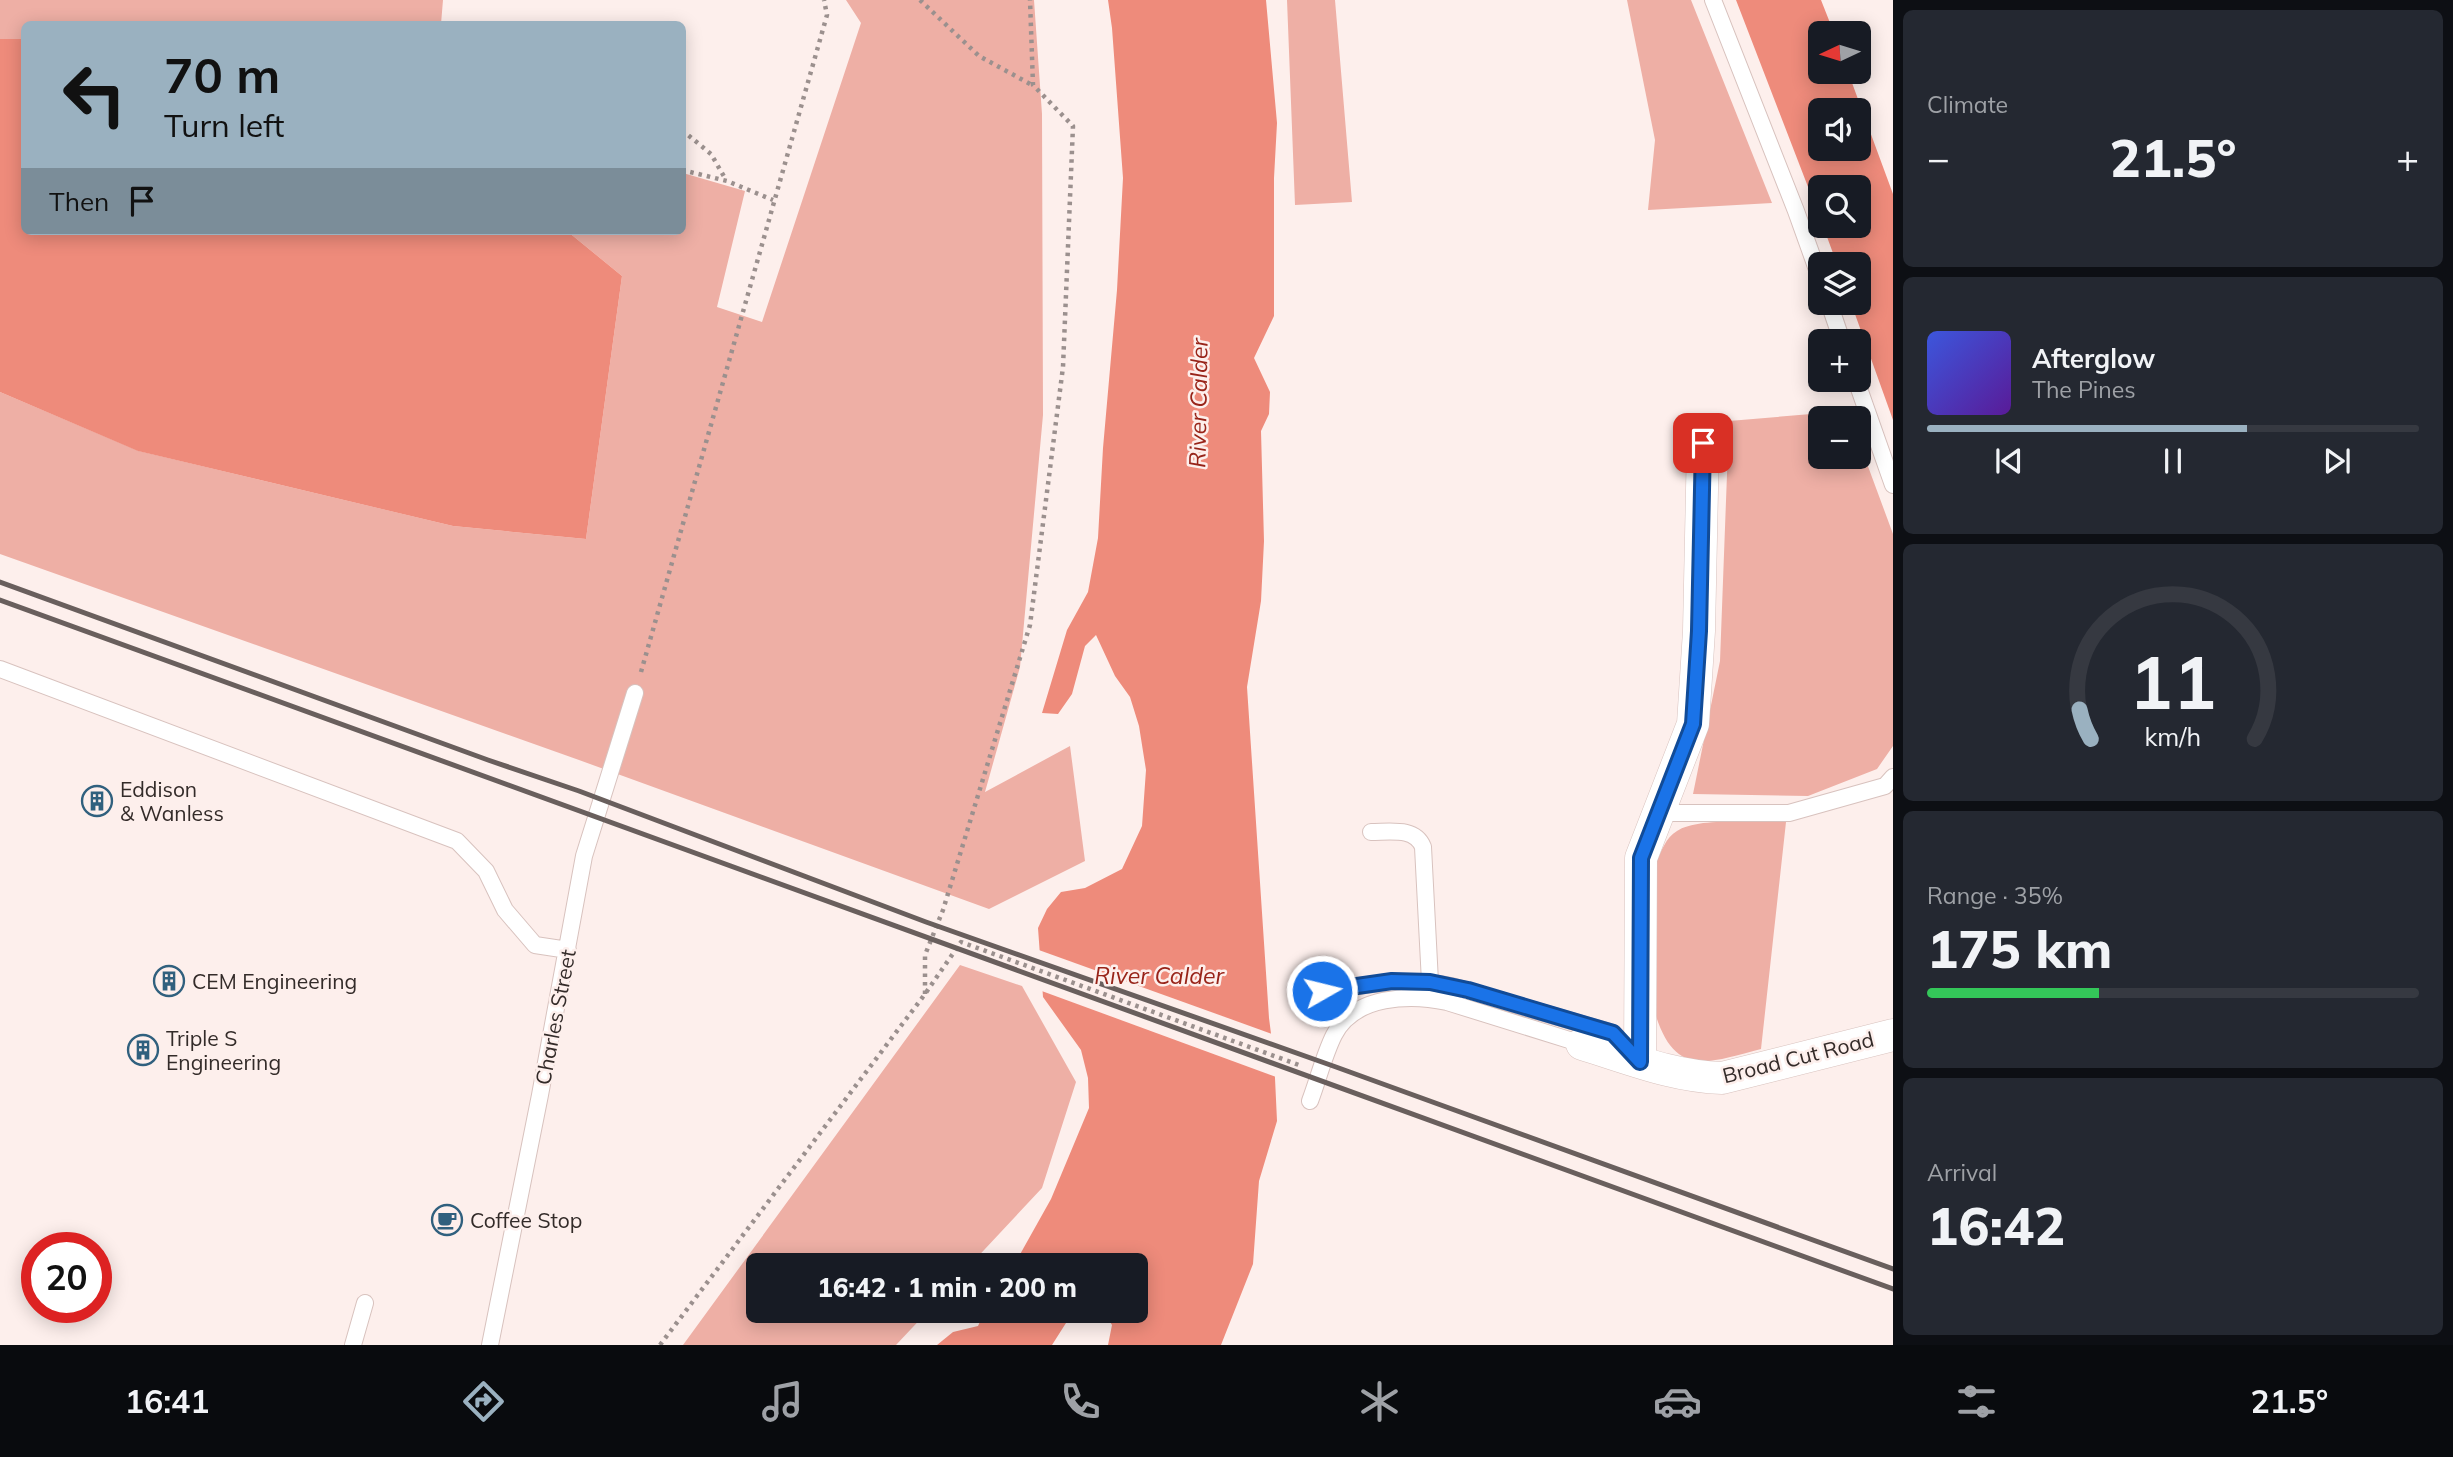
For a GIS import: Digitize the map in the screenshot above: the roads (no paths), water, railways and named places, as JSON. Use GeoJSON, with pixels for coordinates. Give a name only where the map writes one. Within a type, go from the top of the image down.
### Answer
{"type":"FeatureCollection","features":[{"type":"Feature","properties":{"kind":"street"},"geometry":{"type":"LineString","coordinates":[[1640,1062],[1641,858],[1693,724],[1699,631],[1703,443]]}},
{"type":"Feature","properties":{"kind":"street","name":"Broad Cut Road"},"geometry":{"type":"LineString","coordinates":[[1582,1044],[1698,1078],[1722,1078],[1889,1042]]}},
{"type":"Feature","properties":{"kind":"lane"},"geometry":{"type":"LineString","coordinates":[[1713,0],[1811,252]]}},
{"type":"Feature","properties":{"kind":"lane"},"geometry":{"type":"LineString","coordinates":[[1860,392],[1893,485]]}},
{"type":"Feature","properties":{"kind":"lane"},"geometry":{"type":"LineString","coordinates":[[0,669],[457,841],[486,871],[505,910],[535,944],[568,950]]}},
{"type":"Feature","properties":{"kind":"lane","name":"Charles Street"},"geometry":{"type":"LineString","coordinates":[[490,1345],[584,856],[635,693]]}},
{"type":"Feature","properties":{"kind":"lane"},"geometry":{"type":"LineString","coordinates":[[1658,813],[1789,813],[1885,786],[1893,777]]}},
{"type":"Feature","properties":{"kind":"lane"},"geometry":{"type":"LineString","coordinates":[[1371,832],[1411,833],[1419,839],[1423,847],[1430,982]]}},
{"type":"Feature","properties":{"kind":"lane"},"geometry":{"type":"LineString","coordinates":[[1322,991],[1392,981],[1430,982],[1468,990],[1613,1033],[1640,1062]]}},
{"type":"Feature","properties":{"kind":"lane"},"geometry":{"type":"LineString","coordinates":[[1310,1101],[1335,1033],[1346,1020],[1364,1008],[1404,997],[1447,1002],[1582,1044]]}},
{"type":"Feature","properties":{"kind":"lane"},"geometry":{"type":"LineString","coordinates":[[353,1345],[365,1303]]}},
{"type":"Feature","properties":{"kind":"water","name":"River Calder"},"geometry":{"type":"Polygon","coordinates":[[[1108,0],[1266,0],[1277,123],[1274,178],[1274,316],[1254,358],[1270,392],[1269,414],[1261,431],[1264,541],[1261,601],[1247,687],[1277,1121],[1259,1181],[1253,1264],[1221,1345],[1108,1345],[1111,1323],[1148,1323],[1148,1253],[1021,1253],[1051,1199],[1089,1108],[1088,1078],[1081,1050],[1043,997],[1038,928],[1047,909],[1061,892],[1085,888],[1122,869],[1142,826],[1146,770],[1139,726],[1130,697],[1115,676],[1096,635],[1085,646],[1072,694],[1058,714],[1042,713],[1067,630],[1088,592],[1098,538],[1123,178],[1108,0]]]}},
{"type":"Feature","properties":{"kind":"water"},"geometry":{"type":"Polygon","coordinates":[[[1736,0],[1821,0],[1829,21],[1808,21],[1808,84],[1852,84],[1858,98],[1808,98],[1808,161],[1871,161],[1871,134],[1893,194],[1893,420],[1871,359],[1871,329],[1860,329],[1855,315],[1871,315],[1871,252],[1833,252],[1827,238],[1871,238],[1871,175],[1808,175],[1808,187],[1736,0]]]}},
{"type":"Feature","properties":{"kind":"water"},"geometry":{"type":"Polygon","coordinates":[[[0,39],[21,39],[21,235],[572,235],[622,276],[586,539],[453,526],[138,451],[0,392],[0,39]]]}},
{"type":"Feature","properties":{"kind":"water"},"geometry":{"type":"Polygon","coordinates":[[[979,1323],[1066,1323],[1052,1345],[937,1345],[953,1332],[978,1326],[979,1323]]]}},
{"type":"Feature","properties":{"kind":"railway"},"geometry":{"type":"LineString","coordinates":[[0,582],[579,791],[926,922],[1893,1269]]}},
{"type":"Feature","properties":{"kind":"railway"},"geometry":{"type":"LineString","coordinates":[[0,600],[1893,1289]]}},
{"type":"Feature","properties":{"kind":"place","name":"Eddison & Wanless"},"geometry":{"type":"Point","coordinates":[97,801]}},
{"type":"Feature","properties":{"kind":"place","name":"CEM Engineering"},"geometry":{"type":"Point","coordinates":[169,981]}},
{"type":"Feature","properties":{"kind":"place","name":"Triple S Engineering"},"geometry":{"type":"Point","coordinates":[143,1050]}},
{"type":"Feature","properties":{"kind":"place","name":"Coffee Stop"},"geometry":{"type":"Point","coordinates":[447,1220]}}]}
